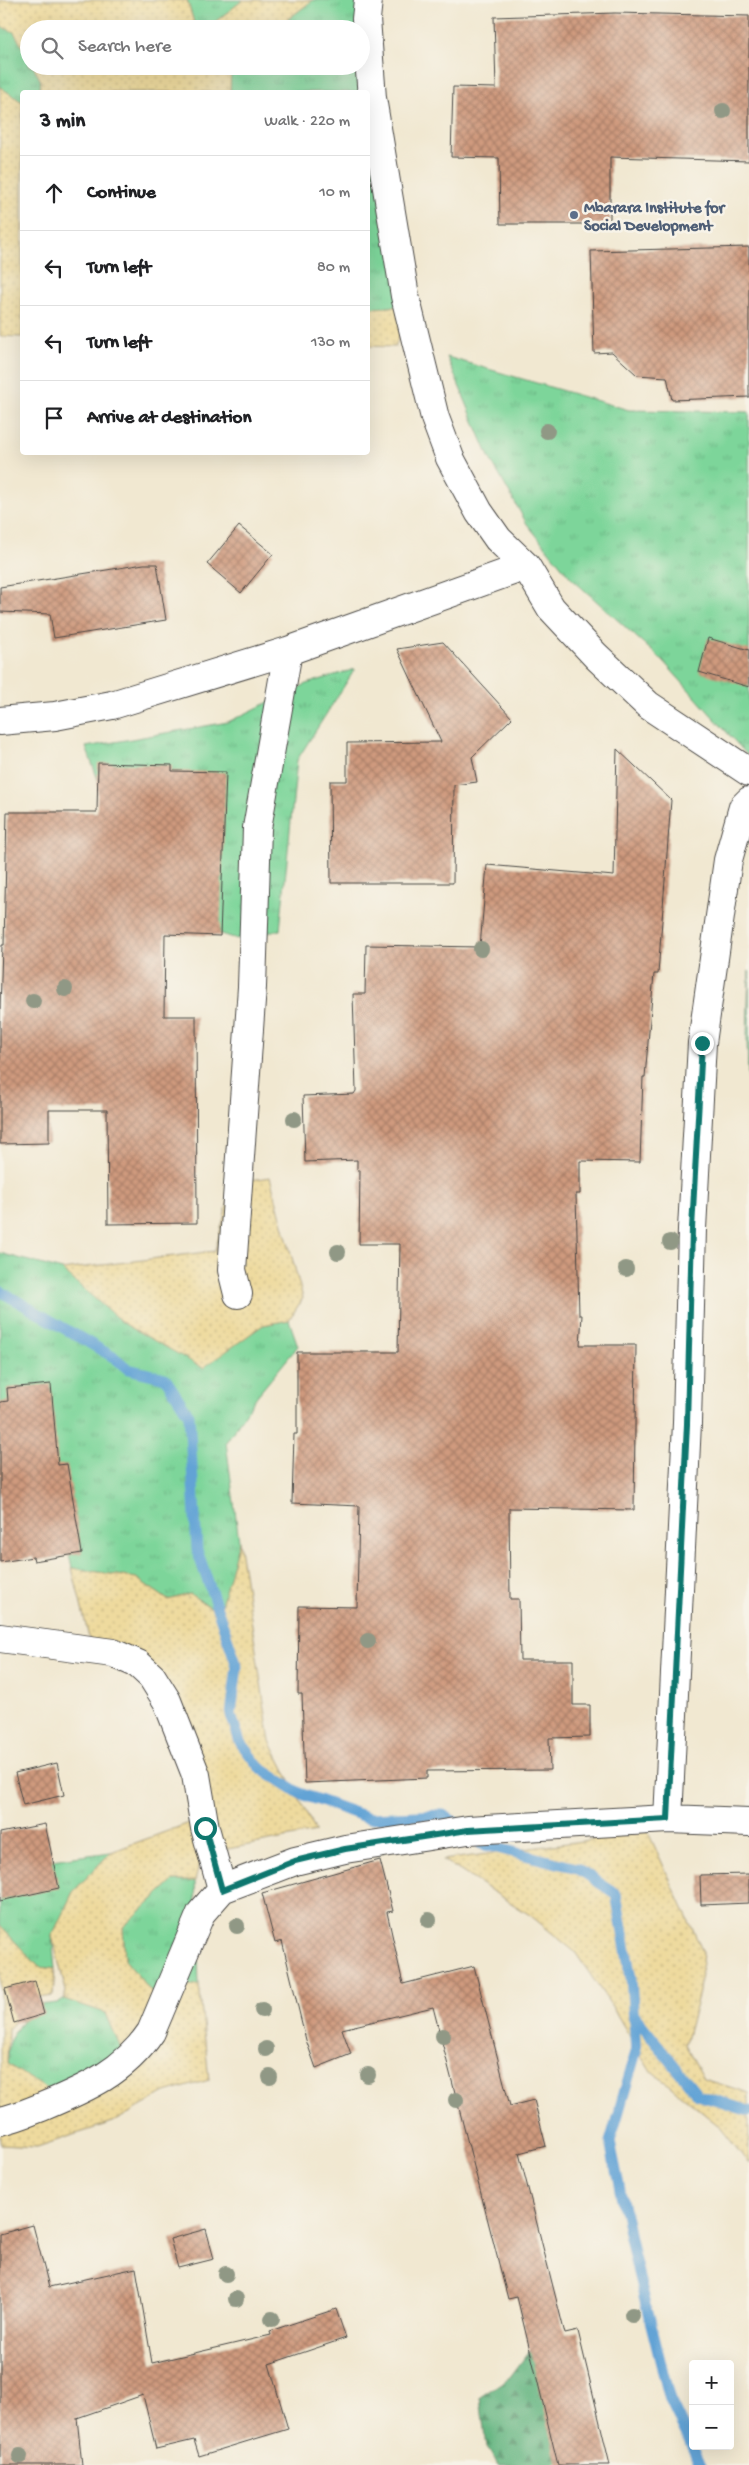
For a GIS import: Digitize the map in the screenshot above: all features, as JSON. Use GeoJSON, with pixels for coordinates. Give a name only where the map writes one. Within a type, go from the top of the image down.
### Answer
{"type":"FeatureCollection","features":[{"type":"Feature","properties":{"kind":"street"},"geometry":{"type":"LineString","coordinates":[[366,20],[368,0]]}},
{"type":"Feature","properties":{"kind":"street"},"geometry":{"type":"LineString","coordinates":[[370,72],[372,98],[405,296],[435,418],[450,458],[479,512],[498,539],[526,566],[551,608],[596,656],[648,705],[749,772]]}},
{"type":"Feature","properties":{"kind":"street"},"geometry":{"type":"LineString","coordinates":[[0,721],[55,716],[112,705],[288,651],[526,566]]}},
{"type":"Feature","properties":{"kind":"street"},"geometry":{"type":"LineString","coordinates":[[238,1294],[232,1270],[248,1059],[257,828],[288,651]]}},
{"type":"Feature","properties":{"kind":"street"},"geometry":{"type":"LineString","coordinates":[[668,1819],[687,1424],[692,1229],[702,1043],[728,860],[743,807],[749,801]]}},
{"type":"Feature","properties":{"kind":"street"},"geometry":{"type":"LineString","coordinates":[[0,1638],[113,1653],[138,1664],[152,1677],[167,1701],[196,1775],[205,1828],[222,1890]]}},
{"type":"Feature","properties":{"kind":"street"},"geometry":{"type":"LineString","coordinates":[[0,2121],[15,2118],[88,2088],[140,2048],[151,2032],[200,1913],[222,1890],[295,1861],[354,1847],[468,1830],[668,1819],[749,1822]]}},
{"type":"Feature","properties":{"kind":"green space"},"geometry":{"type":"Polygon","coordinates":[[[187,0],[243,0],[217,20],[193,20],[187,0]]]}},
{"type":"Feature","properties":{"kind":"green space"},"geometry":{"type":"Polygon","coordinates":[[[313,0],[375,0],[380,85],[410,306],[370,308],[370,90],[230,90],[231,75],[370,75],[370,20],[287,20],[313,0]]]}},
{"type":"Feature","properties":{"kind":"green space"},"geometry":{"type":"Polygon","coordinates":[[[0,26],[14,31],[20,42],[20,75],[38,75],[41,81],[39,90],[20,90],[20,101],[0,87],[0,26]]]}},
{"type":"Feature","properties":{"kind":"green space"},"geometry":{"type":"Polygon","coordinates":[[[447,357],[629,410],[749,412],[749,757],[663,661],[572,579],[527,524],[489,457],[447,357]]]}},
{"type":"Feature","properties":{"kind":"green space"},"geometry":{"type":"Polygon","coordinates":[[[355,669],[297,760],[280,930],[238,939],[176,921],[109,810],[86,747],[228,722],[306,684],[355,669]]]}},
{"type":"Feature","properties":{"kind":"green space"},"geometry":{"type":"Polygon","coordinates":[[[749,971],[749,1107],[747,1038],[749,971]]]}},
{"type":"Feature","properties":{"kind":"green space"},"geometry":{"type":"Polygon","coordinates":[[[0,1253],[62,1270],[123,1323],[203,1367],[263,1325],[289,1320],[298,1346],[257,1396],[226,1442],[239,1541],[220,1613],[190,1594],[168,1600],[136,1578],[72,1568],[50,1472],[0,1470],[0,1253]]]}},
{"type":"Feature","properties":{"kind":"green space"},"geometry":{"type":"Polygon","coordinates":[[[111,1852],[73,1892],[52,1936],[55,1969],[39,1967],[0,1926],[0,1867],[111,1852]]]}},
{"type":"Feature","properties":{"kind":"green space"},"geometry":{"type":"Polygon","coordinates":[[[173,1881],[195,1881],[199,1984],[152,1993],[125,1960],[123,1927],[173,1881]]]}},
{"type":"Feature","properties":{"kind":"green space"},"geometry":{"type":"Polygon","coordinates":[[[64,1999],[106,2013],[125,2058],[71,2106],[7,2064],[10,2040],[31,2006],[57,2003],[64,1999]]]}},
{"type":"Feature","properties":{"kind":"green space"},"geometry":{"type":"Polygon","coordinates":[[[534,2345],[562,2458],[553,2465],[499,2465],[486,2447],[480,2397],[510,2377],[534,2345]]]}},
{"type":"Feature","properties":{"kind":"sand"},"geometry":{"type":"Polygon","coordinates":[[[0,0],[187,0],[193,20],[20,20],[20,43],[14,32],[0,26],[0,0]]]}},
{"type":"Feature","properties":{"kind":"sand"},"geometry":{"type":"Polygon","coordinates":[[[243,0],[313,0],[287,20],[217,20],[243,0]]]}},
{"type":"Feature","properties":{"kind":"sand"},"geometry":{"type":"Polygon","coordinates":[[[38,75],[231,75],[230,90],[39,90],[41,81],[38,75]]]}},
{"type":"Feature","properties":{"kind":"sand"},"geometry":{"type":"Polygon","coordinates":[[[0,87],[20,101],[20,337],[0,336],[0,87]]]}},
{"type":"Feature","properties":{"kind":"sand"},"geometry":{"type":"Polygon","coordinates":[[[410,306],[395,347],[370,346],[370,308],[410,306]]]}},
{"type":"Feature","properties":{"kind":"sand"},"geometry":{"type":"Polygon","coordinates":[[[270,1177],[303,1298],[289,1320],[263,1325],[203,1368],[123,1323],[62,1270],[215,1251],[233,1183],[270,1177]]]}},
{"type":"Feature","properties":{"kind":"sand"},"geometry":{"type":"Polygon","coordinates":[[[239,1541],[270,1741],[316,1832],[202,1854],[195,1881],[173,1881],[123,1927],[125,1960],[152,1993],[199,1984],[209,2080],[165,2093],[113,2122],[37,2147],[0,2145],[0,1926],[39,1967],[55,1969],[53,1996],[39,1998],[8,2029],[7,2064],[72,2105],[125,2058],[106,2013],[64,1999],[66,1991],[52,1936],[73,1892],[111,1852],[192,1822],[171,1713],[126,1649],[90,1642],[72,1568],[136,1578],[168,1600],[190,1594],[219,1613],[239,1541]]]}},
{"type":"Feature","properties":{"kind":"sand"},"geometry":{"type":"Polygon","coordinates":[[[648,1832],[703,1952],[699,1992],[685,2044],[704,2079],[749,2093],[749,2164],[719,2126],[649,2069],[613,2008],[575,1952],[530,1915],[443,1860],[648,1832]]]}},
{"type":"Feature","properties":{"kind":"building"},"geometry":{"type":"Polygon","coordinates":[[[615,13],[749,16],[749,161],[610,157],[610,224],[500,224],[499,158],[451,157],[453,87],[496,88],[494,17],[615,13]]]}},
{"type":"Feature","properties":{"kind":"building"},"geometry":{"type":"Polygon","coordinates":[[[749,247],[749,397],[672,400],[667,377],[637,375],[612,352],[594,353],[591,251],[749,247]]]}},
{"type":"Feature","properties":{"kind":"building"},"geometry":{"type":"Polygon","coordinates":[[[239,526],[273,554],[241,593],[207,564],[239,526]]]}},
{"type":"Feature","properties":{"kind":"building"},"geometry":{"type":"Polygon","coordinates":[[[144,564],[157,564],[166,620],[54,638],[50,614],[0,612],[0,587],[144,564]]]}},
{"type":"Feature","properties":{"kind":"building"},"geometry":{"type":"Polygon","coordinates":[[[708,638],[749,650],[749,687],[699,672],[708,638]]]}},
{"type":"Feature","properties":{"kind":"building"},"geometry":{"type":"Polygon","coordinates":[[[443,642],[512,718],[472,757],[477,782],[454,785],[453,883],[331,883],[330,781],[347,781],[347,743],[441,742],[397,649],[443,642]]]}},
{"type":"Feature","properties":{"kind":"building"},"geometry":{"type":"Polygon","coordinates":[[[617,749],[671,800],[658,974],[654,974],[645,1077],[643,1077],[640,1162],[580,1161],[580,1194],[576,1194],[579,1315],[582,1315],[580,1345],[636,1345],[634,1510],[509,1508],[510,1599],[519,1599],[520,1660],[573,1660],[573,1705],[590,1705],[590,1737],[549,1738],[550,1770],[427,1771],[427,1778],[305,1783],[302,1694],[298,1694],[299,1606],[357,1607],[359,1506],[292,1503],[294,1434],[297,1434],[297,1352],[398,1352],[400,1244],[359,1244],[360,1170],[357,1170],[357,1160],[305,1162],[303,1096],[354,1094],[356,1091],[353,994],[365,994],[366,945],[480,947],[487,865],[614,876],[617,749]]]}},
{"type":"Feature","properties":{"kind":"building"},"geometry":{"type":"Polygon","coordinates":[[[98,763],[172,765],[172,771],[226,772],[220,936],[165,934],[164,1016],[196,1016],[197,1223],[108,1224],[107,1110],[49,1110],[49,1143],[0,1144],[0,1012],[2,945],[4,945],[7,812],[97,812],[98,763]]]}},
{"type":"Feature","properties":{"kind":"building"},"geometry":{"type":"Polygon","coordinates":[[[51,1384],[58,1465],[67,1464],[82,1553],[34,1561],[33,1557],[0,1562],[0,1402],[8,1401],[7,1388],[51,1384]]]}},
{"type":"Feature","properties":{"kind":"building"},"geometry":{"type":"Polygon","coordinates":[[[57,1763],[64,1795],[23,1805],[15,1773],[57,1763]]]}},
{"type":"Feature","properties":{"kind":"building"},"geometry":{"type":"Polygon","coordinates":[[[45,1824],[59,1888],[0,1901],[0,1833],[45,1824]]]}},
{"type":"Feature","properties":{"kind":"building"},"geometry":{"type":"Polygon","coordinates":[[[380,1860],[393,1911],[387,1912],[403,1984],[474,1966],[510,2106],[534,2100],[546,2146],[519,2153],[565,2334],[578,2331],[610,2465],[558,2465],[517,2297],[508,2299],[433,2007],[342,2029],[351,2054],[316,2068],[306,2040],[282,1941],[275,1943],[262,1893],[380,1860]]]}},
{"type":"Feature","properties":{"kind":"building"},"geometry":{"type":"Polygon","coordinates":[[[749,1874],[749,1903],[701,1905],[700,1875],[749,1874]]]}},
{"type":"Feature","properties":{"kind":"building"},"geometry":{"type":"Polygon","coordinates":[[[35,1981],[44,2014],[14,2023],[5,1989],[35,1981]]]}},
{"type":"Feature","properties":{"kind":"building"},"geometry":{"type":"Polygon","coordinates":[[[33,2225],[49,2287],[136,2268],[152,2363],[271,2335],[270,2331],[336,2309],[346,2338],[269,2364],[288,2429],[199,2456],[194,2440],[156,2449],[143,2395],[77,2418],[82,2465],[0,2465],[0,2234],[33,2225]]]}},
{"type":"Feature","properties":{"kind":"building"},"geometry":{"type":"Polygon","coordinates":[[[206,2229],[214,2259],[178,2268],[170,2239],[206,2229]]]}},
{"type":"Feature","properties":{"kind":"waterway"},"geometry":{"type":"LineString","coordinates":[[0,1291],[115,1358],[128,1369],[165,1378],[189,1415],[197,1550],[237,1666],[231,1715],[240,1742],[259,1767],[299,1793],[369,1818],[443,1815],[468,1830],[481,1844],[577,1868],[616,1894],[631,1978],[636,2052],[610,2142],[634,2257],[670,2400],[701,2465]]}},
{"type":"Feature","properties":{"kind":"waterway"},"geometry":{"type":"LineString","coordinates":[[634,2015],[698,2095],[749,2111]]}},
{"type":"Feature","properties":{"kind":"place","name":"Mbarara Institute for Social Development"},"geometry":{"type":"Point","coordinates":[574,215]}},
{"type":"Feature","properties":{"kind":"route"},"geometry":{"type":"LineString","coordinates":[[205,1828],[222,1890],[295,1861],[345,1849],[468,1830],[668,1819],[687,1424],[692,1229],[702,1043]]}}]}
